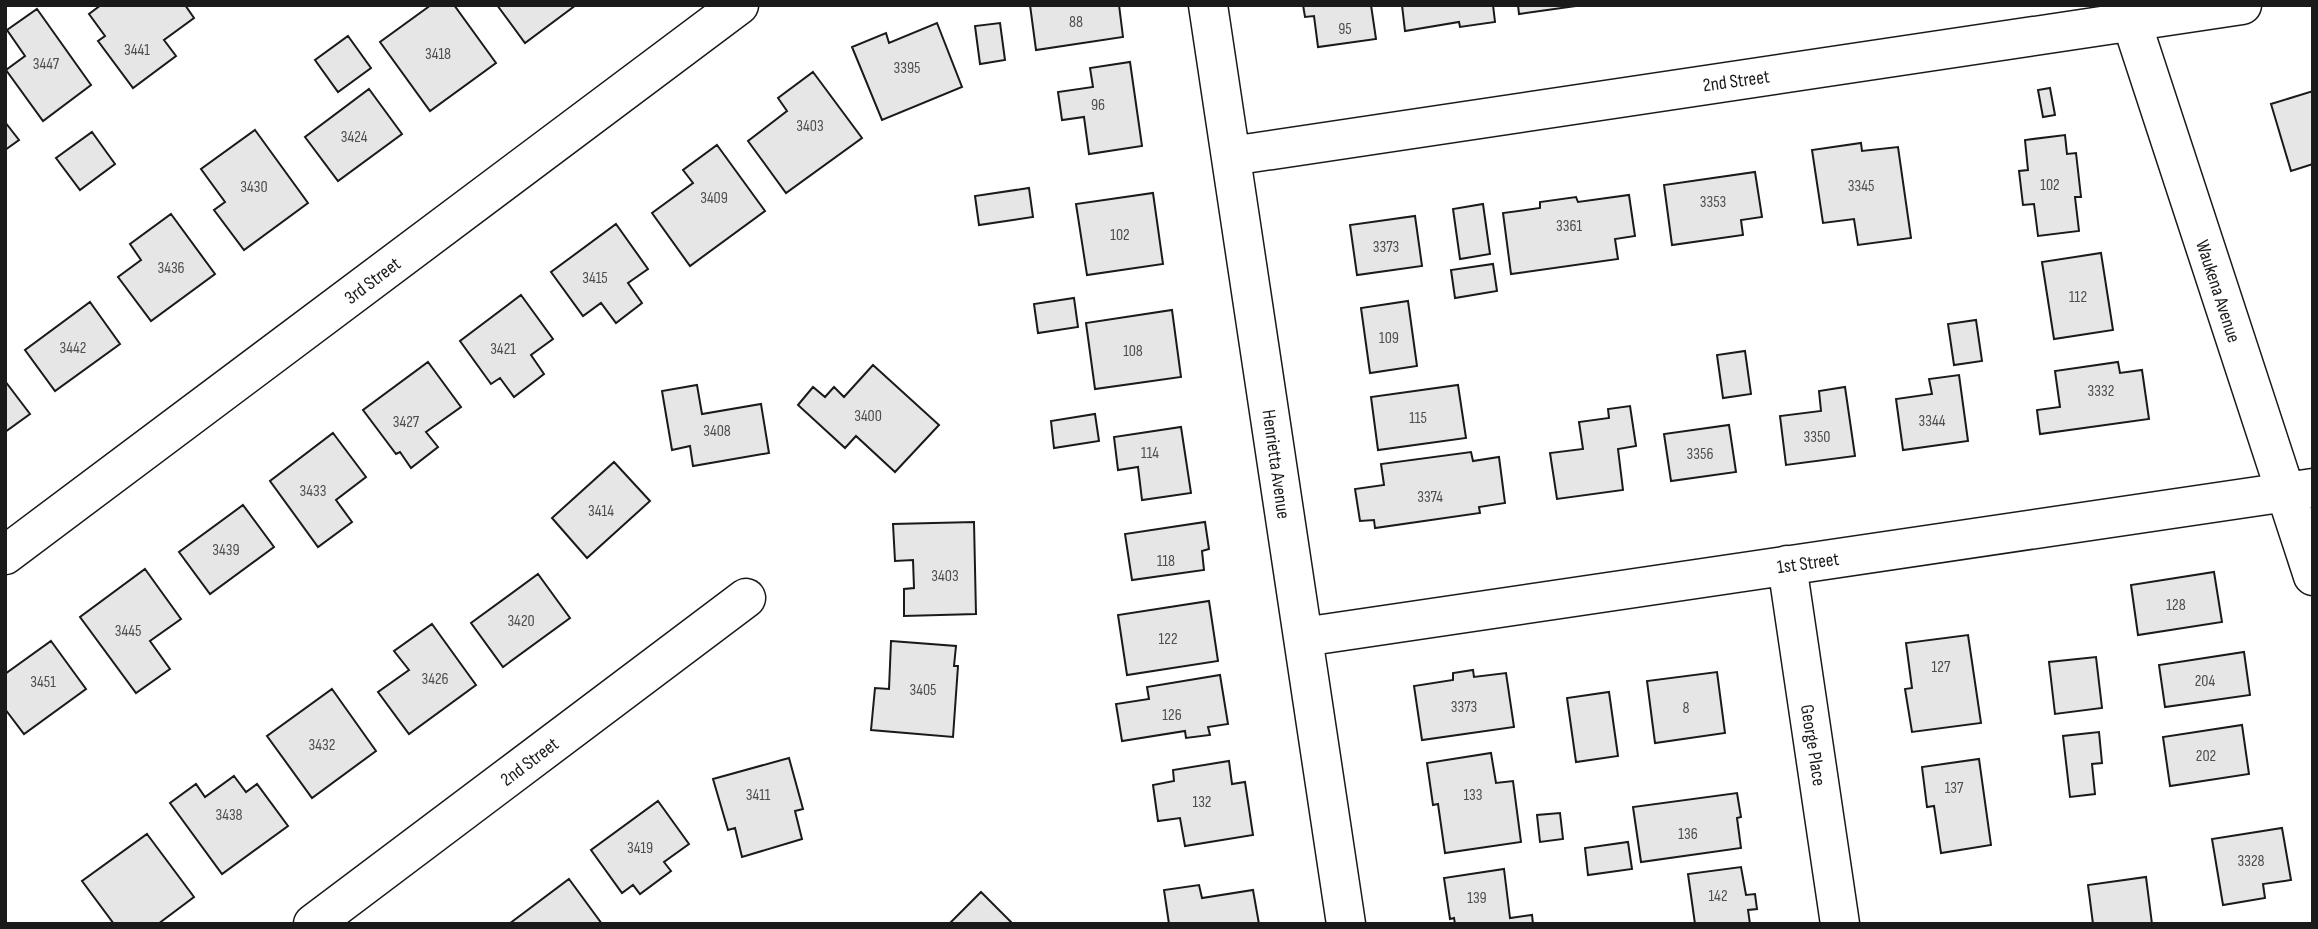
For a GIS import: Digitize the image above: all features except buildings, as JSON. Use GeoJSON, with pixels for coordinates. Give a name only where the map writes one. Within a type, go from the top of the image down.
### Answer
{"type":"FeatureCollection","features":[{"type":"Feature","properties":{"kind":"street","name":"3rd Street"},"geometry":{"type":"LineString","coordinates":[[5,555],[739,5]]}},
{"type":"Feature","properties":{"kind":"street","name":"Henrietta Avenue"},"geometry":{"type":"LineString","coordinates":[[1208,5],[1346,924]]}},
{"type":"Feature","properties":{"kind":"street","name":"2nd Street"},"geometry":{"type":"LineString","coordinates":[[1231,156],[2129,13],[2242,5]]}},
{"type":"Feature","properties":{"kind":"street","name":"Waukena Avenue"},"geometry":{"type":"LineString","coordinates":[[2129,13],[2299,490],[2313,576]]}},
{"type":"Feature","properties":{"kind":"street","name":"1st Street"},"geometry":{"type":"LineString","coordinates":[[1303,637],[2299,490]]}},
{"type":"Feature","properties":{"kind":"street","name":"George Place"},"geometry":{"type":"LineString","coordinates":[[1787,565],[1840,924]]}},
{"type":"Feature","properties":{"kind":"street","name":"2nd Street"},"geometry":{"type":"LineString","coordinates":[[313,924],[746,598]]}}]}
